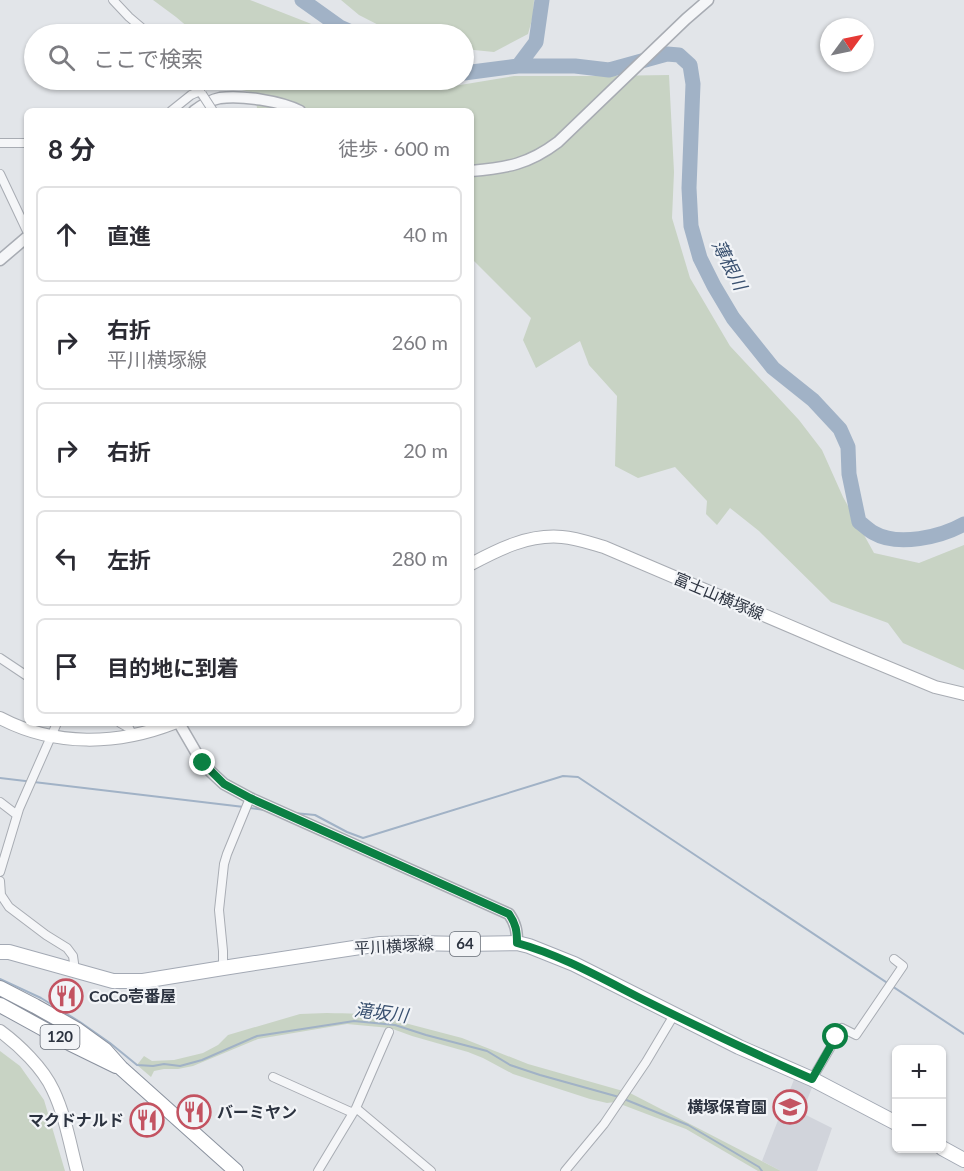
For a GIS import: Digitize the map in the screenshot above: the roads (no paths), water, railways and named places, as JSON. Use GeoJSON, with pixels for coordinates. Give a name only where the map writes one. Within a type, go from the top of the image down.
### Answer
{"type":"FeatureCollection","features":[{"type":"Feature","properties":{"kind":"main road","name":"富士山横塚線"},"geometry":{"type":"LineString","coordinates":[[474,562],[504,547],[533,539],[562,537],[583,541],[614,551],[925,683],[964,694]]}},
{"type":"Feature","properties":{"kind":"main road"},"geometry":{"type":"LineString","coordinates":[[0,718],[21,728],[51,736],[94,740],[133,736],[165,726]]}},
{"type":"Feature","properties":{"kind":"main road","name":"平川横塚線"},"geometry":{"type":"LineString","coordinates":[[0,952],[9,952],[113,981],[128,982],[380,944],[517,943],[574,964],[739,1047],[812,1079],[892,1120]]}},
{"type":"Feature","properties":{"kind":"main road","name":"120"},"geometry":{"type":"LineString","coordinates":[[0,988],[76,1029],[105,1050],[121,1068],[236,1171]]}},
{"type":"Feature","properties":{"kind":"main road","name":"120"},"geometry":{"type":"LineString","coordinates":[[0,1005],[71,1044],[121,1068]]}},
{"type":"Feature","properties":{"kind":"main road"},"geometry":{"type":"LineString","coordinates":[[0,1031],[35,1064],[52,1088],[65,1124],[77,1171]]}},
{"type":"Feature","properties":{"kind":"main road"},"geometry":{"type":"LineString","coordinates":[[946,1150],[964,1160]]}},
{"type":"Feature","properties":{"kind":"street"},"geometry":{"type":"LineString","coordinates":[[113,0],[137,24]]}},
{"type":"Feature","properties":{"kind":"street"},"geometry":{"type":"LineString","coordinates":[[474,171],[525,162],[551,147],[686,18],[708,0]]}},
{"type":"Feature","properties":{"kind":"street"},"geometry":{"type":"LineString","coordinates":[[199,90],[211,108]]}},
{"type":"Feature","properties":{"kind":"street"},"geometry":{"type":"LineString","coordinates":[[175,108],[191,95],[201,93]]}},
{"type":"Feature","properties":{"kind":"street"},"geometry":{"type":"LineString","coordinates":[[198,108],[222,98],[265,100],[294,108]]}},
{"type":"Feature","properties":{"kind":"street"},"geometry":{"type":"LineString","coordinates":[[0,143],[24,143]]}},
{"type":"Feature","properties":{"kind":"street"},"geometry":{"type":"LineString","coordinates":[[0,174],[24,225]]}},
{"type":"Feature","properties":{"kind":"street"},"geometry":{"type":"LineString","coordinates":[[0,260],[24,240]]}},
{"type":"Feature","properties":{"kind":"street"},"geometry":{"type":"LineString","coordinates":[[0,658],[24,674]]}},
{"type":"Feature","properties":{"kind":"street"},"geometry":{"type":"LineString","coordinates":[[0,872],[17,815],[56,726]]}},
{"type":"Feature","properties":{"kind":"street"},"geometry":{"type":"LineString","coordinates":[[125,726],[133,736]]}},
{"type":"Feature","properties":{"kind":"street"},"geometry":{"type":"LineString","coordinates":[[181,726],[197,754],[224,784],[250,798],[509,914],[517,929],[517,943]]}},
{"type":"Feature","properties":{"kind":"street"},"geometry":{"type":"LineString","coordinates":[[223,968],[219,910],[224,864],[226,854],[250,798]]}},
{"type":"Feature","properties":{"kind":"street"},"geometry":{"type":"LineString","coordinates":[[0,802],[17,815]]}},
{"type":"Feature","properties":{"kind":"street"},"geometry":{"type":"LineString","coordinates":[[0,881],[1,895],[9,907],[67,948],[72,956],[75,970]]}},
{"type":"Feature","properties":{"kind":"street"},"geometry":{"type":"LineString","coordinates":[[812,1079],[842,1028],[856,1035],[897,975],[903,966],[894,959]]}},
{"type":"Feature","properties":{"kind":"street"},"geometry":{"type":"LineString","coordinates":[[565,1171],[604,1124],[625,1094],[674,1015]]}},
{"type":"Feature","properties":{"kind":"street"},"geometry":{"type":"LineString","coordinates":[[318,1171],[355,1110],[389,1032]]}},
{"type":"Feature","properties":{"kind":"street"},"geometry":{"type":"LineString","coordinates":[[273,1077],[355,1110],[431,1171]]}},
{"type":"Feature","properties":{"kind":"waterway","name":"薄根川"},"geometry":{"type":"LineString","coordinates":[[302,0],[336,24]]}},
{"type":"Feature","properties":{"kind":"waterway"},"geometry":{"type":"LineString","coordinates":[[518,66],[536,42],[542,0]]}},
{"type":"Feature","properties":{"kind":"waterway","name":"薄根川"},"geometry":{"type":"LineString","coordinates":[[474,72],[518,66],[575,66],[609,70],[667,54],[679,55],[690,65],[693,84],[689,188],[691,226],[700,258],[733,318],[773,368],[813,400],[840,429],[848,447],[849,474],[859,522],[872,532],[884,537],[907,540],[944,533],[964,524]]}},
{"type":"Feature","properties":{"kind":"waterway"},"geometry":{"type":"LineString","coordinates":[[294,813],[315,815],[363,838],[563,776],[578,777],[964,1034]]}},
{"type":"Feature","properties":{"kind":"waterway"},"geometry":{"type":"LineString","coordinates":[[0,778],[244,807]]}},
{"type":"Feature","properties":{"kind":"waterway"},"geometry":{"type":"LineString","coordinates":[[250,808],[265,810]]}},
{"type":"Feature","properties":{"kind":"waterway","name":"滝坂川"},"geometry":{"type":"LineString","coordinates":[[0,979],[41,998],[80,1022],[137,1065],[180,1066],[202,1060],[257,1036],[354,1021],[395,1025],[487,1051],[510,1065],[619,1097]]}},
{"type":"Feature","properties":{"kind":"waterway","name":"滝坂川"},"geometry":{"type":"LineString","coordinates":[[624,1099],[688,1125],[759,1167],[762,1171]]}},
{"type":"Feature","properties":{"kind":"place","name":"CoCo壱番屋"},"geometry":{"type":"Point","coordinates":[66,996]}},
{"type":"Feature","properties":{"kind":"place","name":"横塚保育園"},"geometry":{"type":"Point","coordinates":[790,1107]}},
{"type":"Feature","properties":{"kind":"place","name":"バーミヤン"},"geometry":{"type":"Point","coordinates":[194,1112]}},
{"type":"Feature","properties":{"kind":"place","name":"マクドナルド"},"geometry":{"type":"Point","coordinates":[147,1120]}}]}
